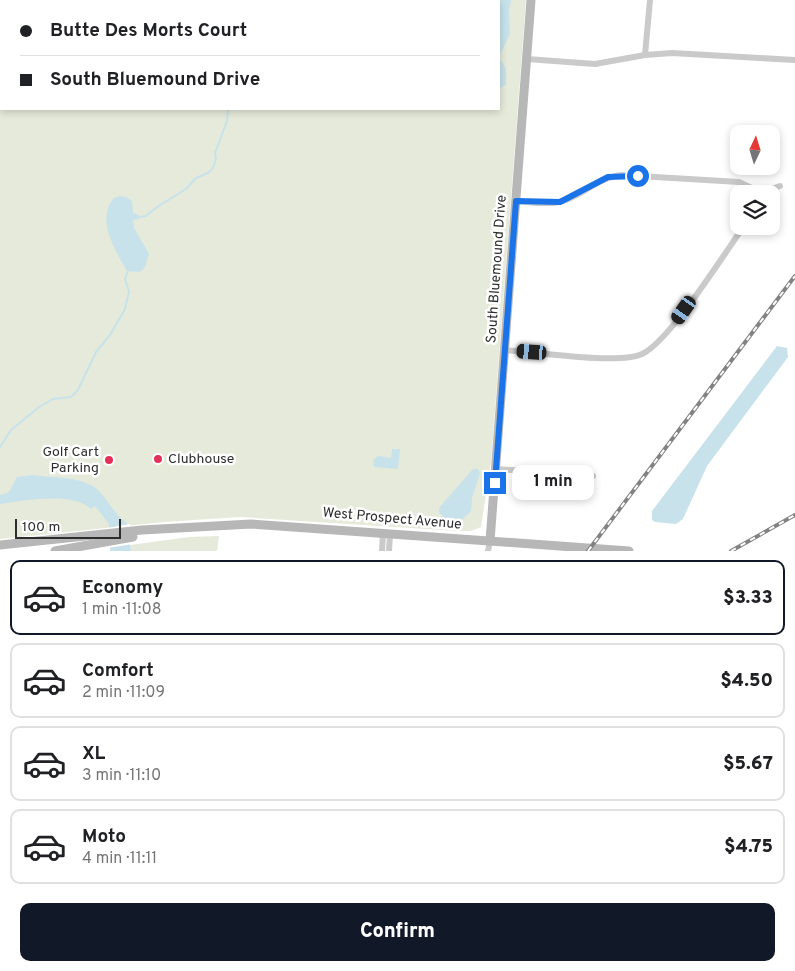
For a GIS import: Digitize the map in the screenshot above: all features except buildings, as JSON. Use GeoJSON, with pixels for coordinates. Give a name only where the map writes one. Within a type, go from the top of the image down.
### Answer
{"type":"FeatureCollection","features":[{"type":"Feature","properties":{"kind":"main road","name":"South Bluemound Drive"},"geometry":{"type":"LineString","coordinates":[[490,541],[532,0]]}},
{"type":"Feature","properties":{"kind":"main road","name":"West Prospect Avenue"},"geometry":{"type":"LineString","coordinates":[[0,545],[106,538],[200,526],[251,524],[629,551]]}},
{"type":"Feature","properties":{"kind":"main road","name":"West Prospect Avenue"},"geometry":{"type":"LineString","coordinates":[[55,551],[106,538]]}},
{"type":"Feature","properties":{"kind":"street"},"geometry":{"type":"LineString","coordinates":[[645,55],[650,0]]}},
{"type":"Feature","properties":{"kind":"street"},"geometry":{"type":"LineString","coordinates":[[527,59],[595,64],[645,55],[672,53],[795,60]]}},
{"type":"Feature","properties":{"kind":"street"},"geometry":{"type":"LineString","coordinates":[[516,201],[560,202],[595,182],[608,177],[622,175],[739,182],[745,185]]}},
{"type":"Feature","properties":{"kind":"street"},"geometry":{"type":"LineString","coordinates":[[505,350],[621,359],[643,354],[674,324],[738,235]]}},
{"type":"Feature","properties":{"kind":"street"},"geometry":{"type":"LineString","coordinates":[[496,469],[594,476]]}},
{"type":"Feature","properties":{"kind":"street"},"geometry":{"type":"LineString","coordinates":[[382,551],[387,534]]}},
{"type":"Feature","properties":{"kind":"street"},"geometry":{"type":"LineString","coordinates":[[387,534],[389,551]]}},
{"type":"Feature","properties":{"kind":"street"},"geometry":{"type":"LineString","coordinates":[[488,551],[490,541]]}},
{"type":"Feature","properties":{"kind":"green space"},"geometry":{"type":"Polygon","coordinates":[[[500,0],[526,0],[491,462],[481,527],[471,531],[458,531],[240,517],[164,522],[0,539],[0,110],[500,110],[500,0]]]}},
{"type":"Feature","properties":{"kind":"green space"},"geometry":{"type":"Polygon","coordinates":[[[219,536],[217,551],[131,551],[130,545],[189,537],[219,536]]]}},
{"type":"Feature","properties":{"kind":"water"},"geometry":{"type":"Polygon","coordinates":[[[500,0],[511,0],[509,12],[510,34],[500,55],[500,0]]]}},
{"type":"Feature","properties":{"kind":"water"},"geometry":{"type":"Polygon","coordinates":[[[500,59],[506,69],[506,84],[501,88],[500,59]]]}},
{"type":"Feature","properties":{"kind":"water"},"geometry":{"type":"Polygon","coordinates":[[[120,196],[132,201],[133,213],[139,215],[139,219],[133,220],[134,228],[149,254],[145,267],[140,272],[127,271],[109,235],[106,216],[114,198],[120,196]]]}},
{"type":"Feature","properties":{"kind":"water"},"geometry":{"type":"Polygon","coordinates":[[[777,346],[787,348],[788,357],[707,466],[683,519],[676,524],[652,520],[652,511],[777,346]]]}},
{"type":"Feature","properties":{"kind":"water"},"geometry":{"type":"Polygon","coordinates":[[[392,449],[400,449],[398,469],[374,467],[373,460],[378,456],[391,458],[392,449]]]}},
{"type":"Feature","properties":{"kind":"water"},"geometry":{"type":"Polygon","coordinates":[[[473,469],[478,469],[480,473],[472,498],[471,511],[463,519],[445,519],[439,512],[439,508],[473,469]]]}},
{"type":"Feature","properties":{"kind":"water"},"geometry":{"type":"Polygon","coordinates":[[[33,475],[66,478],[83,482],[97,489],[122,520],[127,523],[131,551],[110,551],[109,524],[95,506],[91,509],[83,503],[60,499],[0,504],[0,495],[9,492],[17,477],[33,475]]]}},
{"type":"Feature","properties":{"kind":"pier"},"geometry":{"type":"Polygon","coordinates":[[[130,524],[133,544],[108,548],[107,528],[130,524]]]}},
{"type":"Feature","properties":{"kind":"waterway"},"geometry":{"type":"LineString","coordinates":[[138,217],[146,216],[186,189],[196,178],[208,173],[213,168],[216,159],[215,153],[227,121],[228,110]]}},
{"type":"Feature","properties":{"kind":"waterway"},"geometry":{"type":"LineString","coordinates":[[0,447],[11,430],[39,407],[53,399],[71,397],[78,390],[96,352],[110,335],[125,309],[129,292],[125,279],[128,271]]}},
{"type":"Feature","properties":{"kind":"railway"},"geometry":{"type":"LineString","coordinates":[[588,551],[795,276]]}},
{"type":"Feature","properties":{"kind":"railway"},"geometry":{"type":"LineString","coordinates":[[731,551],[795,515]]}},
{"type":"Feature","properties":{"kind":"place","name":"Clubhouse"},"geometry":{"type":"Point","coordinates":[158,459]}},
{"type":"Feature","properties":{"kind":"place","name":"Golf Cart Parking"},"geometry":{"type":"Point","coordinates":[109,460]}},
{"type":"Feature","properties":{"kind":"route"},"geometry":{"type":"LineString","coordinates":[[495,483],[516,201],[560,202],[595,182],[608,177],[616,175],[638,176]]}}]}
